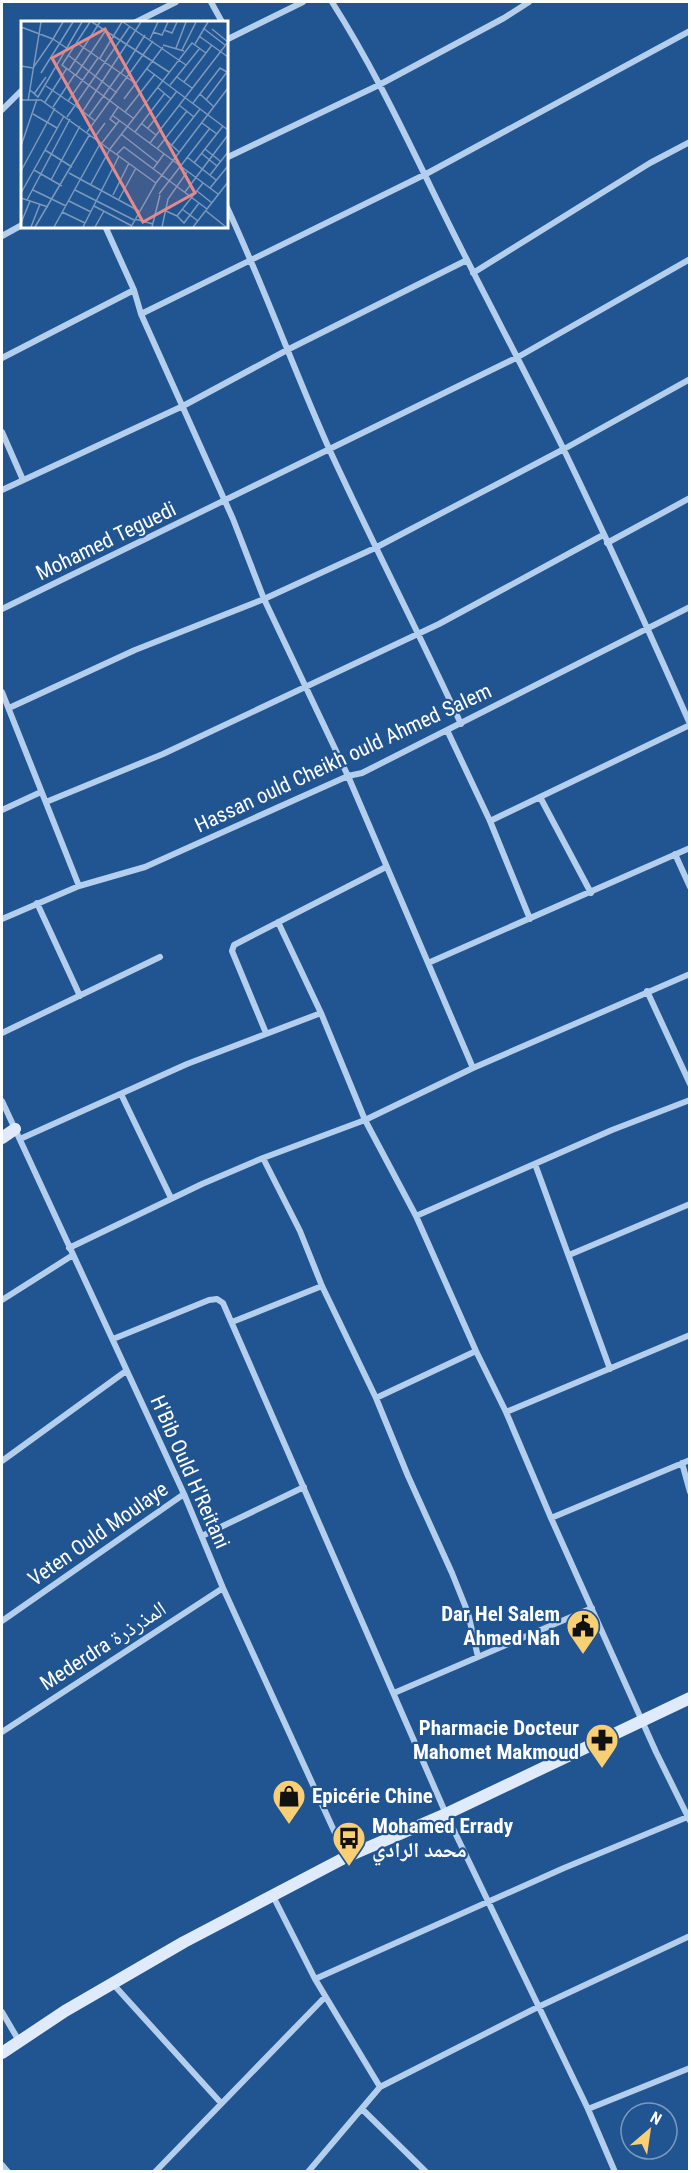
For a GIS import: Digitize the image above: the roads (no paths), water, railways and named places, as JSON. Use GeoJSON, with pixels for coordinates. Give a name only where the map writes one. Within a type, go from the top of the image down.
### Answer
{"type":"FeatureCollection","features":[{"type":"Feature","properties":{"kind":"street"},"geometry":{"type":"LineString","coordinates":[[138,21],[176,2]]}},
{"type":"Feature","properties":{"kind":"street"},"geometry":{"type":"LineString","coordinates":[[211,2],[221,21]]}},
{"type":"Feature","properties":{"kind":"street"},"geometry":{"type":"LineString","coordinates":[[228,36],[303,2]]}},
{"type":"Feature","properties":{"kind":"street"},"geometry":{"type":"LineString","coordinates":[[332,2],[426,174],[467,260],[564,449],[648,628],[690,724],[490,821]]}},
{"type":"Feature","properties":{"kind":"street"},"geometry":{"type":"LineString","coordinates":[[228,157],[379,85],[504,18],[529,2]]}},
{"type":"Feature","properties":{"kind":"street"},"geometry":{"type":"LineString","coordinates":[[141,314],[426,174],[690,31]]}},
{"type":"Feature","properties":{"kind":"street"},"geometry":{"type":"LineString","coordinates":[[2,110],[21,91]]}},
{"type":"Feature","properties":{"kind":"street"},"geometry":{"type":"LineString","coordinates":[[474,273],[650,163],[690,142]]}},
{"type":"Feature","properties":{"kind":"street"},"geometry":{"type":"LineString","coordinates":[[228,209],[252,260],[330,450],[375,548],[420,633],[461,724]]}},
{"type":"Feature","properties":{"kind":"street"},"geometry":{"type":"LineString","coordinates":[[2,236],[21,226]]}},
{"type":"Feature","properties":{"kind":"street"},"geometry":{"type":"LineString","coordinates":[[106,228],[264,599],[348,776],[472,1068]]}},
{"type":"Feature","properties":{"kind":"street"},"geometry":{"type":"LineString","coordinates":[[2,490],[183,406],[289,349],[467,260]]}},
{"type":"Feature","properties":{"kind":"street","name":"Mohamed Teguedi"},"geometry":{"type":"LineString","coordinates":[[2,609],[518,357],[690,260]]}},
{"type":"Feature","properties":{"kind":"street"},"geometry":{"type":"LineString","coordinates":[[2,358],[134,290]]}},
{"type":"Feature","properties":{"kind":"street"},"geometry":{"type":"LineString","coordinates":[[9,708],[135,650],[264,599],[375,548],[564,449],[690,378]]}},
{"type":"Feature","properties":{"kind":"street"},"geometry":{"type":"LineString","coordinates":[[2,432],[23,480]]}},
{"type":"Feature","properties":{"kind":"street"},"geometry":{"type":"LineString","coordinates":[[607,543],[690,498]]}},
{"type":"Feature","properties":{"kind":"street"},"geometry":{"type":"LineString","coordinates":[[46,802],[163,754],[420,633],[603,535]]}},
{"type":"Feature","properties":{"kind":"street","name":"Hassan ould Cheikh ould Ahmed Salem"},"geometry":{"type":"LineString","coordinates":[[2,919],[80,886],[145,867],[348,776],[362,772],[690,608]]}},
{"type":"Feature","properties":{"kind":"street"},"geometry":{"type":"LineString","coordinates":[[2,694],[80,886]]}},
{"type":"Feature","properties":{"kind":"street"},"geometry":{"type":"LineString","coordinates":[[447,730],[490,821],[530,918]]}},
{"type":"Feature","properties":{"kind":"street"},"geometry":{"type":"LineString","coordinates":[[2,810],[41,792]]}},
{"type":"Feature","properties":{"kind":"street"},"geometry":{"type":"LineString","coordinates":[[540,797],[591,893]]}},
{"type":"Feature","properties":{"kind":"street"},"geometry":{"type":"LineString","coordinates":[[428,963],[690,848]]}},
{"type":"Feature","properties":{"kind":"street"},"geometry":{"type":"LineString","coordinates":[[675,854],[690,887]]}},
{"type":"Feature","properties":{"kind":"street"},"geometry":{"type":"LineString","coordinates":[[266,1034],[232,948],[236,943],[386,867]]}},
{"type":"Feature","properties":{"kind":"street"},"geometry":{"type":"LineString","coordinates":[[37,903],[80,996]]}},
{"type":"Feature","properties":{"kind":"street"},"geometry":{"type":"LineString","coordinates":[[278,922],[321,1013],[365,1120],[416,1216],[642,1719],[689,1818],[564,1868],[315,1979]]}},
{"type":"Feature","properties":{"kind":"street"},"geometry":{"type":"LineString","coordinates":[[2,1033],[160,957]]}},
{"type":"Feature","properties":{"kind":"street"},"geometry":{"type":"LineString","coordinates":[[69,1248],[171,1198],[263,1158],[365,1120],[472,1068],[690,974]]}},
{"type":"Feature","properties":{"kind":"street"},"geometry":{"type":"LineString","coordinates":[[647,991],[690,1084]]}},
{"type":"Feature","properties":{"kind":"street"},"geometry":{"type":"LineString","coordinates":[[2,1138],[121,1094],[197,1060],[321,1013]]}},
{"type":"Feature","properties":{"kind":"street"},"geometry":{"type":"LineString","coordinates":[[121,1094],[171,1198]]}},
{"type":"Feature","properties":{"kind":"street"},"geometry":{"type":"LineString","coordinates":[[416,1216],[690,1100]]}},
{"type":"Feature","properties":{"kind":"street","name":"H'Bib Ould H'Reitani"},"geometry":{"type":"LineString","coordinates":[[2,1101],[184,1494],[223,1588],[346,1857]]}},
{"type":"Feature","properties":{"kind":"street"},"geometry":{"type":"LineString","coordinates":[[263,1158],[300,1231],[322,1286],[376,1398],[464,1603],[478,1657]]}},
{"type":"Feature","properties":{"kind":"street"},"geometry":{"type":"LineString","coordinates":[[535,1164],[610,1369]]}},
{"type":"Feature","properties":{"kind":"street"},"geometry":{"type":"LineString","coordinates":[[569,1255],[690,1204]]}},
{"type":"Feature","properties":{"kind":"street"},"geometry":{"type":"LineString","coordinates":[[2,1300],[73,1256]]}},
{"type":"Feature","properties":{"kind":"street"},"geometry":{"type":"LineString","coordinates":[[232,1322],[322,1286]]}},
{"type":"Feature","properties":{"kind":"street"},"geometry":{"type":"LineString","coordinates":[[113,1339],[209,1300],[217,1299],[223,1303],[446,1814],[588,2109],[615,2172]]}},
{"type":"Feature","properties":{"kind":"street"},"geometry":{"type":"LineString","coordinates":[[506,1412],[690,1335]]}},
{"type":"Feature","properties":{"kind":"street"},"geometry":{"type":"LineString","coordinates":[[376,1398],[476,1352]]}},
{"type":"Feature","properties":{"kind":"street"},"geometry":{"type":"LineString","coordinates":[[2,1461],[126,1371]]}},
{"type":"Feature","properties":{"kind":"street"},"geometry":{"type":"LineString","coordinates":[[551,1518],[690,1460]]}},
{"type":"Feature","properties":{"kind":"street"},"geometry":{"type":"LineString","coordinates":[[682,1463],[690,1492]]}},
{"type":"Feature","properties":{"kind":"street"},"geometry":{"type":"LineString","coordinates":[[202,1536],[304,1487]]}},
{"type":"Feature","properties":{"kind":"street","name":"Veten Ould Moulaye"},"geometry":{"type":"LineString","coordinates":[[2,1621],[184,1494]]}},
{"type":"Feature","properties":{"kind":"street","name":"Mederdra المذرذرة"},"geometry":{"type":"LineString","coordinates":[[2,1732],[223,1588]]}},
{"type":"Feature","properties":{"kind":"street"},"geometry":{"type":"LineString","coordinates":[[394,1693],[592,1608]]}},
{"type":"Feature","properties":{"kind":"street"},"geometry":{"type":"LineString","coordinates":[[2,2053],[112,1983],[184,1942],[346,1857],[446,1814],[690,1698]]}},
{"type":"Feature","properties":{"kind":"street"},"geometry":{"type":"LineString","coordinates":[[273,1896],[325,1997],[380,2087]]}},
{"type":"Feature","properties":{"kind":"street"},"geometry":{"type":"LineString","coordinates":[[308,2172],[380,2087],[538,2007],[690,1936]]}},
{"type":"Feature","properties":{"kind":"street"},"geometry":{"type":"LineString","coordinates":[[112,1983],[221,2103]]}},
{"type":"Feature","properties":{"kind":"street"},"geometry":{"type":"LineString","coordinates":[[155,2172],[325,1997]]}},
{"type":"Feature","properties":{"kind":"street"},"geometry":{"type":"LineString","coordinates":[[2,2012],[19,2041]]}},
{"type":"Feature","properties":{"kind":"street"},"geometry":{"type":"LineString","coordinates":[[588,2109],[690,2068]]}},
{"type":"Feature","properties":{"kind":"street"},"geometry":{"type":"LineString","coordinates":[[362,2109],[426,2172]]}},
{"type":"Feature","properties":{"kind":"street"},"geometry":{"type":"LineString","coordinates":[[2,2165],[9,2172]]}},
{"type":"Feature","properties":{"kind":"place","name":"Dar Hel Salem Ahmed Nah"},"geometry":{"type":"Point","coordinates":[583,1655]}},
{"type":"Feature","properties":{"kind":"place","name":"Pharmacie Docteur Mahomet Makmoud"},"geometry":{"type":"Point","coordinates":[602,1769]}},
{"type":"Feature","properties":{"kind":"place","name":"Epicérie Chine"},"geometry":{"type":"Point","coordinates":[289,1825]}},
{"type":"Feature","properties":{"kind":"place","name":"Mohamed Errady محمد الرادي"},"geometry":{"type":"Point","coordinates":[349,1867]}}]}
